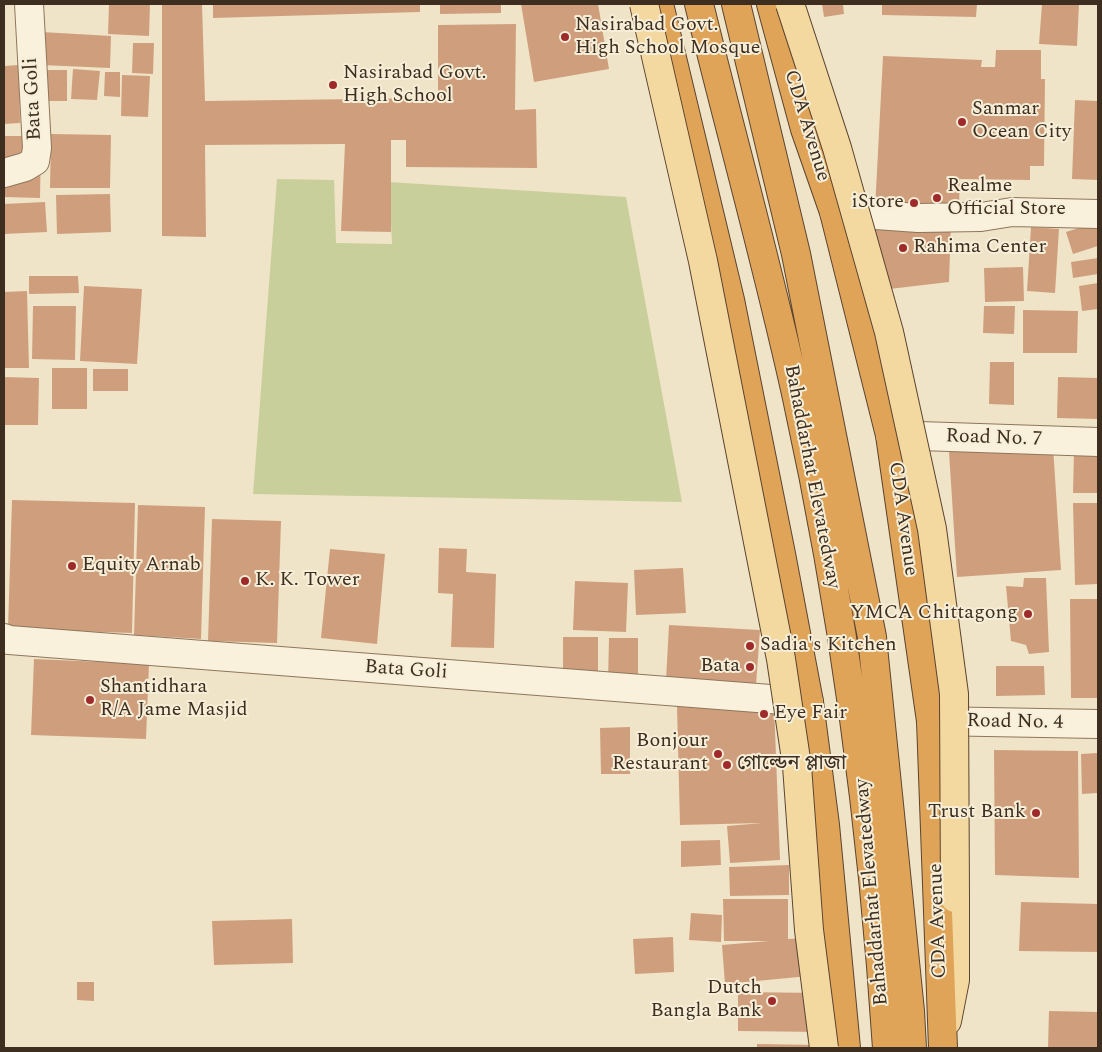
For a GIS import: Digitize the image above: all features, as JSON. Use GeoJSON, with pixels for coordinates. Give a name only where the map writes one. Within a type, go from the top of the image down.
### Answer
{"type":"FeatureCollection","features":[{"type":"Feature","properties":{"kind":"highway"},"geometry":{"type":"LineString","coordinates":[[659,4],[730,300],[782,554],[809,702],[825,825],[846,1048]]}},
{"type":"Feature","properties":{"kind":"highway","name":"Bahaddarhat Elevatedway"},"geometry":{"type":"LineString","coordinates":[[698,4],[797,398],[840,619],[862,775],[887,1048]]}},
{"type":"Feature","properties":{"kind":"highway","name":"Bahaddarhat Elevatedway"},"geometry":{"type":"LineString","coordinates":[[736,4],[796,254],[872,637],[912,1048]]}},
{"type":"Feature","properties":{"kind":"highway","name":"CDA Avenue"},"geometry":{"type":"LineString","coordinates":[[771,4],[805,129],[834,212],[890,435],[931,722],[943,1046]]}},
{"type":"Feature","properties":{"kind":"main road"},"geometry":{"type":"LineString","coordinates":[[644,4],[703,261],[781,659],[797,766],[810,930],[824,1048]]}},
{"type":"Feature","properties":{"kind":"main road"},"geometry":{"type":"LineString","coordinates":[[790,4],[837,148],[889,332],[932,529],[954,694],[955,980],[943,1046]]}},
{"type":"Feature","properties":{"kind":"street","name":"Bata Goli"},"geometry":{"type":"LineString","coordinates":[[4,173],[25,167],[34,161],[37,148],[30,4]]}},
{"type":"Feature","properties":{"kind":"street"},"geometry":{"type":"LineString","coordinates":[[834,212],[918,218],[981,216],[1012,212],[1098,214]]}},
{"type":"Feature","properties":{"kind":"street","name":"Road No. 7"},"geometry":{"type":"LineString","coordinates":[[890,435],[1098,442]]}},
{"type":"Feature","properties":{"kind":"street","name":"Bata Goli"},"geometry":{"type":"LineString","coordinates":[[4,638],[9,640],[809,702]]}},
{"type":"Feature","properties":{"kind":"street","name":"Road No. 4"},"geometry":{"type":"LineString","coordinates":[[931,722],[1098,724]]}},
{"type":"Feature","properties":{"kind":"green space"},"geometry":{"type":"Polygon","coordinates":[[[277,179],[334,180],[336,243],[392,244],[389,182],[626,197],[682,502],[253,494],[277,179]]]}},
{"type":"Feature","properties":{"kind":"building"},"geometry":{"type":"Polygon","coordinates":[[[109,4],[150,4],[149,36],[108,34],[109,4]]]}},
{"type":"Feature","properties":{"kind":"building","name":"Nasirabad Govt. High School"},"geometry":{"type":"Polygon","coordinates":[[[162,4],[202,4],[205,101],[438,98],[438,25],[516,24],[515,110],[536,109],[537,168],[406,167],[406,140],[391,140],[391,232],[341,231],[345,144],[205,145],[206,237],[162,236],[162,4]]]}},
{"type":"Feature","properties":{"kind":"building","name":"Nasirabad Govt. High School"},"geometry":{"type":"Polygon","coordinates":[[[213,4],[420,4],[420,12],[213,18],[213,4]]]}},
{"type":"Feature","properties":{"kind":"building"},"geometry":{"type":"Polygon","coordinates":[[[440,4],[501,4],[501,13],[440,14],[440,4]]]}},
{"type":"Feature","properties":{"kind":"building","name":"Nasirabad Govt. High School Mosque"},"geometry":{"type":"Polygon","coordinates":[[[521,4],[598,4],[609,69],[534,82],[521,4]]]}},
{"type":"Feature","properties":{"kind":"building"},"geometry":{"type":"Polygon","coordinates":[[[822,4],[843,4],[844,14],[824,17],[822,4]]]}},
{"type":"Feature","properties":{"kind":"building"},"geometry":{"type":"Polygon","coordinates":[[[882,4],[977,4],[976,17],[882,15],[882,4]]]}},
{"type":"Feature","properties":{"kind":"building"},"geometry":{"type":"Polygon","coordinates":[[[1042,4],[1079,4],[1077,46],[1039,44],[1042,4]]]}},
{"type":"Feature","properties":{"kind":"building"},"geometry":{"type":"Polygon","coordinates":[[[42,32],[111,36],[110,68],[41,65],[42,32]]]}},
{"type":"Feature","properties":{"kind":"building"},"geometry":{"type":"Polygon","coordinates":[[[133,43],[154,43],[153,74],[132,73],[133,43]]]}},
{"type":"Feature","properties":{"kind":"building","name":"Sanmar Ocean City"},"geometry":{"type":"Polygon","coordinates":[[[996,50],[1041,50],[1041,79],[1045,79],[1044,166],[1030,166],[1030,180],[960,179],[959,205],[875,209],[883,56],[982,60],[981,67],[995,67],[996,50]]]}},
{"type":"Feature","properties":{"kind":"building"},"geometry":{"type":"Polygon","coordinates":[[[19,65],[20,123],[4,124],[4,66],[19,65]]]}},
{"type":"Feature","properties":{"kind":"building"},"geometry":{"type":"Polygon","coordinates":[[[73,69],[100,71],[97,100],[71,99],[73,69]]]}},
{"type":"Feature","properties":{"kind":"building"},"geometry":{"type":"Polygon","coordinates":[[[43,70],[67,70],[67,101],[42,101],[43,70]]]}},
{"type":"Feature","properties":{"kind":"building"},"geometry":{"type":"Polygon","coordinates":[[[105,72],[120,72],[120,97],[104,96],[105,72]]]}},
{"type":"Feature","properties":{"kind":"building"},"geometry":{"type":"Polygon","coordinates":[[[122,75],[150,76],[148,117],[121,116],[122,75]]]}},
{"type":"Feature","properties":{"kind":"building"},"geometry":{"type":"Polygon","coordinates":[[[1075,100],[1098,101],[1098,180],[1072,179],[1075,100]]]}},
{"type":"Feature","properties":{"kind":"building"},"geometry":{"type":"Polygon","coordinates":[[[51,134],[111,135],[110,188],[50,188],[51,134]]]}},
{"type":"Feature","properties":{"kind":"building"},"geometry":{"type":"Polygon","coordinates":[[[4,136],[41,136],[40,198],[4,197],[4,136]]]}},
{"type":"Feature","properties":{"kind":"building"},"geometry":{"type":"Polygon","coordinates":[[[110,194],[111,232],[57,234],[56,195],[110,194]]]}},
{"type":"Feature","properties":{"kind":"building"},"geometry":{"type":"Polygon","coordinates":[[[45,202],[47,232],[4,234],[4,204],[45,202]]]}},
{"type":"Feature","properties":{"kind":"building"},"geometry":{"type":"Polygon","coordinates":[[[1098,222],[1098,246],[1073,254],[1066,232],[1098,222]]]}},
{"type":"Feature","properties":{"kind":"building"},"geometry":{"type":"Polygon","coordinates":[[[951,223],[949,282],[881,290],[872,226],[951,223]]]}},
{"type":"Feature","properties":{"kind":"building"},"geometry":{"type":"Polygon","coordinates":[[[1031,227],[1059,229],[1055,293],[1027,291],[1031,227]]]}},
{"type":"Feature","properties":{"kind":"building"},"geometry":{"type":"Polygon","coordinates":[[[1098,258],[1098,274],[1073,278],[1071,262],[1098,258]]]}},
{"type":"Feature","properties":{"kind":"building"},"geometry":{"type":"Polygon","coordinates":[[[1023,267],[1024,301],[985,302],[984,268],[1023,267]]]}},
{"type":"Feature","properties":{"kind":"building"},"geometry":{"type":"Polygon","coordinates":[[[29,276],[78,276],[79,293],[29,294],[29,276]]]}},
{"type":"Feature","properties":{"kind":"building"},"geometry":{"type":"Polygon","coordinates":[[[1098,283],[1098,309],[1082,311],[1079,286],[1098,283]]]}},
{"type":"Feature","properties":{"kind":"building"},"geometry":{"type":"Polygon","coordinates":[[[84,286],[142,289],[137,364],[80,361],[84,286]]]}},
{"type":"Feature","properties":{"kind":"building"},"geometry":{"type":"Polygon","coordinates":[[[27,291],[29,368],[4,368],[4,292],[27,291]]]}},
{"type":"Feature","properties":{"kind":"building"},"geometry":{"type":"Polygon","coordinates":[[[33,306],[76,306],[75,360],[32,359],[33,306]]]}},
{"type":"Feature","properties":{"kind":"building"},"geometry":{"type":"Polygon","coordinates":[[[984,306],[1015,306],[1014,334],[983,333],[984,306]]]}},
{"type":"Feature","properties":{"kind":"building"},"geometry":{"type":"Polygon","coordinates":[[[1023,310],[1078,311],[1077,353],[1023,353],[1023,310]]]}},
{"type":"Feature","properties":{"kind":"building"},"geometry":{"type":"Polygon","coordinates":[[[990,362],[1014,362],[1014,405],[989,404],[990,362]]]}},
{"type":"Feature","properties":{"kind":"building"},"geometry":{"type":"Polygon","coordinates":[[[52,368],[87,368],[87,409],[52,409],[52,368]]]}},
{"type":"Feature","properties":{"kind":"building"},"geometry":{"type":"Polygon","coordinates":[[[93,369],[128,369],[128,391],[93,391],[93,369]]]}},
{"type":"Feature","properties":{"kind":"building"},"geometry":{"type":"Polygon","coordinates":[[[4,377],[39,378],[38,425],[4,425],[4,377]]]}},
{"type":"Feature","properties":{"kind":"building"},"geometry":{"type":"Polygon","coordinates":[[[1058,377],[1098,378],[1098,419],[1057,418],[1058,377]]]}},
{"type":"Feature","properties":{"kind":"building"},"geometry":{"type":"Polygon","coordinates":[[[1053,446],[1061,570],[957,577],[949,452],[1053,446]]]}},
{"type":"Feature","properties":{"kind":"building"},"geometry":{"type":"Polygon","coordinates":[[[1074,451],[1098,451],[1098,493],[1073,493],[1074,451]]]}},
{"type":"Feature","properties":{"kind":"building","name":"Equity Arnab"},"geometry":{"type":"Polygon","coordinates":[[[12,500],[135,503],[132,633],[8,629],[12,500]]]}},
{"type":"Feature","properties":{"kind":"building"},"geometry":{"type":"Polygon","coordinates":[[[1073,503],[1098,503],[1098,584],[1075,585],[1073,503]]]}},
{"type":"Feature","properties":{"kind":"building"},"geometry":{"type":"Polygon","coordinates":[[[138,505],[205,507],[201,639],[134,635],[138,505]]]}},
{"type":"Feature","properties":{"kind":"building","name":"K. K. Tower"},"geometry":{"type":"Polygon","coordinates":[[[212,519],[281,521],[277,643],[208,641],[212,519]]]}},
{"type":"Feature","properties":{"kind":"building"},"geometry":{"type":"Polygon","coordinates":[[[439,548],[467,549],[466,572],[496,574],[494,648],[451,647],[453,594],[438,593],[439,548]]]}},
{"type":"Feature","properties":{"kind":"building"},"geometry":{"type":"Polygon","coordinates":[[[330,549],[385,554],[377,644],[321,638],[330,549]]]}},
{"type":"Feature","properties":{"kind":"building"},"geometry":{"type":"Polygon","coordinates":[[[683,568],[686,613],[636,615],[634,570],[683,568]]]}},
{"type":"Feature","properties":{"kind":"building","name":"YMCA Chittagong"},"geometry":{"type":"Polygon","coordinates":[[[1024,578],[1046,578],[1049,652],[1029,654],[1026,645],[1011,641],[1006,586],[1023,587],[1024,578]]]}},
{"type":"Feature","properties":{"kind":"building"},"geometry":{"type":"Polygon","coordinates":[[[575,581],[628,583],[626,632],[573,630],[575,581]]]}},
{"type":"Feature","properties":{"kind":"building"},"geometry":{"type":"Polygon","coordinates":[[[1070,599],[1098,599],[1098,698],[1071,698],[1070,599]]]}},
{"type":"Feature","properties":{"kind":"building"},"geometry":{"type":"Polygon","coordinates":[[[669,625],[760,630],[756,685],[666,680],[669,625]]]}},
{"type":"Feature","properties":{"kind":"building"},"geometry":{"type":"Polygon","coordinates":[[[563,637],[598,637],[598,678],[563,678],[563,637]]]}},
{"type":"Feature","properties":{"kind":"building"},"geometry":{"type":"Polygon","coordinates":[[[609,638],[638,638],[638,681],[608,681],[609,638]]]}},
{"type":"Feature","properties":{"kind":"building","name":"Shantidhara R/A Jame Masjid"},"geometry":{"type":"Polygon","coordinates":[[[34,659],[149,664],[146,739],[31,735],[34,659]]]}},
{"type":"Feature","properties":{"kind":"building"},"geometry":{"type":"Polygon","coordinates":[[[996,666],[1044,666],[1045,695],[996,696],[996,666]]]}},
{"type":"Feature","properties":{"kind":"building","name":"গোল্ডেন প্লাজা"},"geometry":{"type":"Polygon","coordinates":[[[774,704],[780,860],[730,863],[727,826],[762,823],[680,825],[677,706],[774,704]]]}},
{"type":"Feature","properties":{"kind":"building"},"geometry":{"type":"Polygon","coordinates":[[[630,727],[630,774],[601,774],[600,728],[630,727]]]}},
{"type":"Feature","properties":{"kind":"building","name":"Trust Bank"},"geometry":{"type":"Polygon","coordinates":[[[994,750],[1078,751],[1079,878],[995,875],[994,750]]]}},
{"type":"Feature","properties":{"kind":"building"},"geometry":{"type":"Polygon","coordinates":[[[1098,753],[1098,793],[1082,794],[1081,754],[1098,753]]]}},
{"type":"Feature","properties":{"kind":"building"},"geometry":{"type":"Polygon","coordinates":[[[720,840],[721,865],[681,867],[681,841],[720,840]]]}},
{"type":"Feature","properties":{"kind":"building"},"geometry":{"type":"Polygon","coordinates":[[[789,865],[789,895],[730,896],[729,867],[789,865]]]}},
{"type":"Feature","properties":{"kind":"building"},"geometry":{"type":"Polygon","coordinates":[[[723,899],[788,899],[788,939],[806,938],[809,976],[725,984],[722,945],[769,941],[724,941],[723,899]]]}},
{"type":"Feature","properties":{"kind":"building"},"geometry":{"type":"Polygon","coordinates":[[[1021,902],[1098,904],[1098,952],[1019,951],[1021,902]]]}},
{"type":"Feature","properties":{"kind":"building"},"geometry":{"type":"Polygon","coordinates":[[[691,913],[722,915],[721,942],[689,940],[691,913]]]}},
{"type":"Feature","properties":{"kind":"building"},"geometry":{"type":"Polygon","coordinates":[[[292,919],[293,963],[214,965],[212,921],[292,919]]]}},
{"type":"Feature","properties":{"kind":"building"},"geometry":{"type":"Polygon","coordinates":[[[673,937],[674,972],[635,974],[633,939],[673,937]]]}},
{"type":"Feature","properties":{"kind":"building"},"geometry":{"type":"Polygon","coordinates":[[[77,982],[94,982],[94,1001],[77,1000],[77,982]]]}},
{"type":"Feature","properties":{"kind":"building"},"geometry":{"type":"Polygon","coordinates":[[[738,992],[821,993],[821,1032],[738,1031],[738,992]]]}},
{"type":"Feature","properties":{"kind":"building"},"geometry":{"type":"Polygon","coordinates":[[[1049,1011],[1098,1012],[1098,1048],[1048,1048],[1049,1011]]]}},
{"type":"Feature","properties":{"kind":"building"},"geometry":{"type":"Polygon","coordinates":[[[757,1044],[821,1045],[821,1048],[757,1048],[757,1044]]]}},
{"type":"Feature","properties":{"kind":"place","name":"Nasirabad Govt. High School Mosque"},"geometry":{"type":"Point","coordinates":[565,37]}},
{"type":"Feature","properties":{"kind":"place","name":"Nasirabad Govt. High School"},"geometry":{"type":"Point","coordinates":[333,85]}},
{"type":"Feature","properties":{"kind":"place","name":"Sanmar Ocean City"},"geometry":{"type":"Point","coordinates":[962,122]}},
{"type":"Feature","properties":{"kind":"place","name":"Realme Official Store"},"geometry":{"type":"Point","coordinates":[937,198]}},
{"type":"Feature","properties":{"kind":"place","name":"iStore"},"geometry":{"type":"Point","coordinates":[914,203]}},
{"type":"Feature","properties":{"kind":"place","name":"Rahima Center"},"geometry":{"type":"Point","coordinates":[903,248]}},
{"type":"Feature","properties":{"kind":"place","name":"Equity Arnab"},"geometry":{"type":"Point","coordinates":[72,566]}},
{"type":"Feature","properties":{"kind":"place","name":"K. K. Tower"},"geometry":{"type":"Point","coordinates":[245,581]}},
{"type":"Feature","properties":{"kind":"place","name":"YMCA Chittagong"},"geometry":{"type":"Point","coordinates":[1028,614]}},
{"type":"Feature","properties":{"kind":"place","name":"Sadia's Kitchen"},"geometry":{"type":"Point","coordinates":[750,646]}},
{"type":"Feature","properties":{"kind":"place","name":"Bata"},"geometry":{"type":"Point","coordinates":[750,667]}},
{"type":"Feature","properties":{"kind":"place","name":"Shantidhara R/A Jame Masjid"},"geometry":{"type":"Point","coordinates":[90,700]}},
{"type":"Feature","properties":{"kind":"place","name":"Eye Fair"},"geometry":{"type":"Point","coordinates":[764,714]}},
{"type":"Feature","properties":{"kind":"place","name":"Bonjour Restaurant"},"geometry":{"type":"Point","coordinates":[718,754]}},
{"type":"Feature","properties":{"kind":"place","name":"গোল্ডেন প্লাজা"},"geometry":{"type":"Point","coordinates":[727,765]}},
{"type":"Feature","properties":{"kind":"place","name":"Trust Bank"},"geometry":{"type":"Point","coordinates":[1036,813]}},
{"type":"Feature","properties":{"kind":"place","name":"Dutch Bangla Bank"},"geometry":{"type":"Point","coordinates":[772,1001]}}]}
